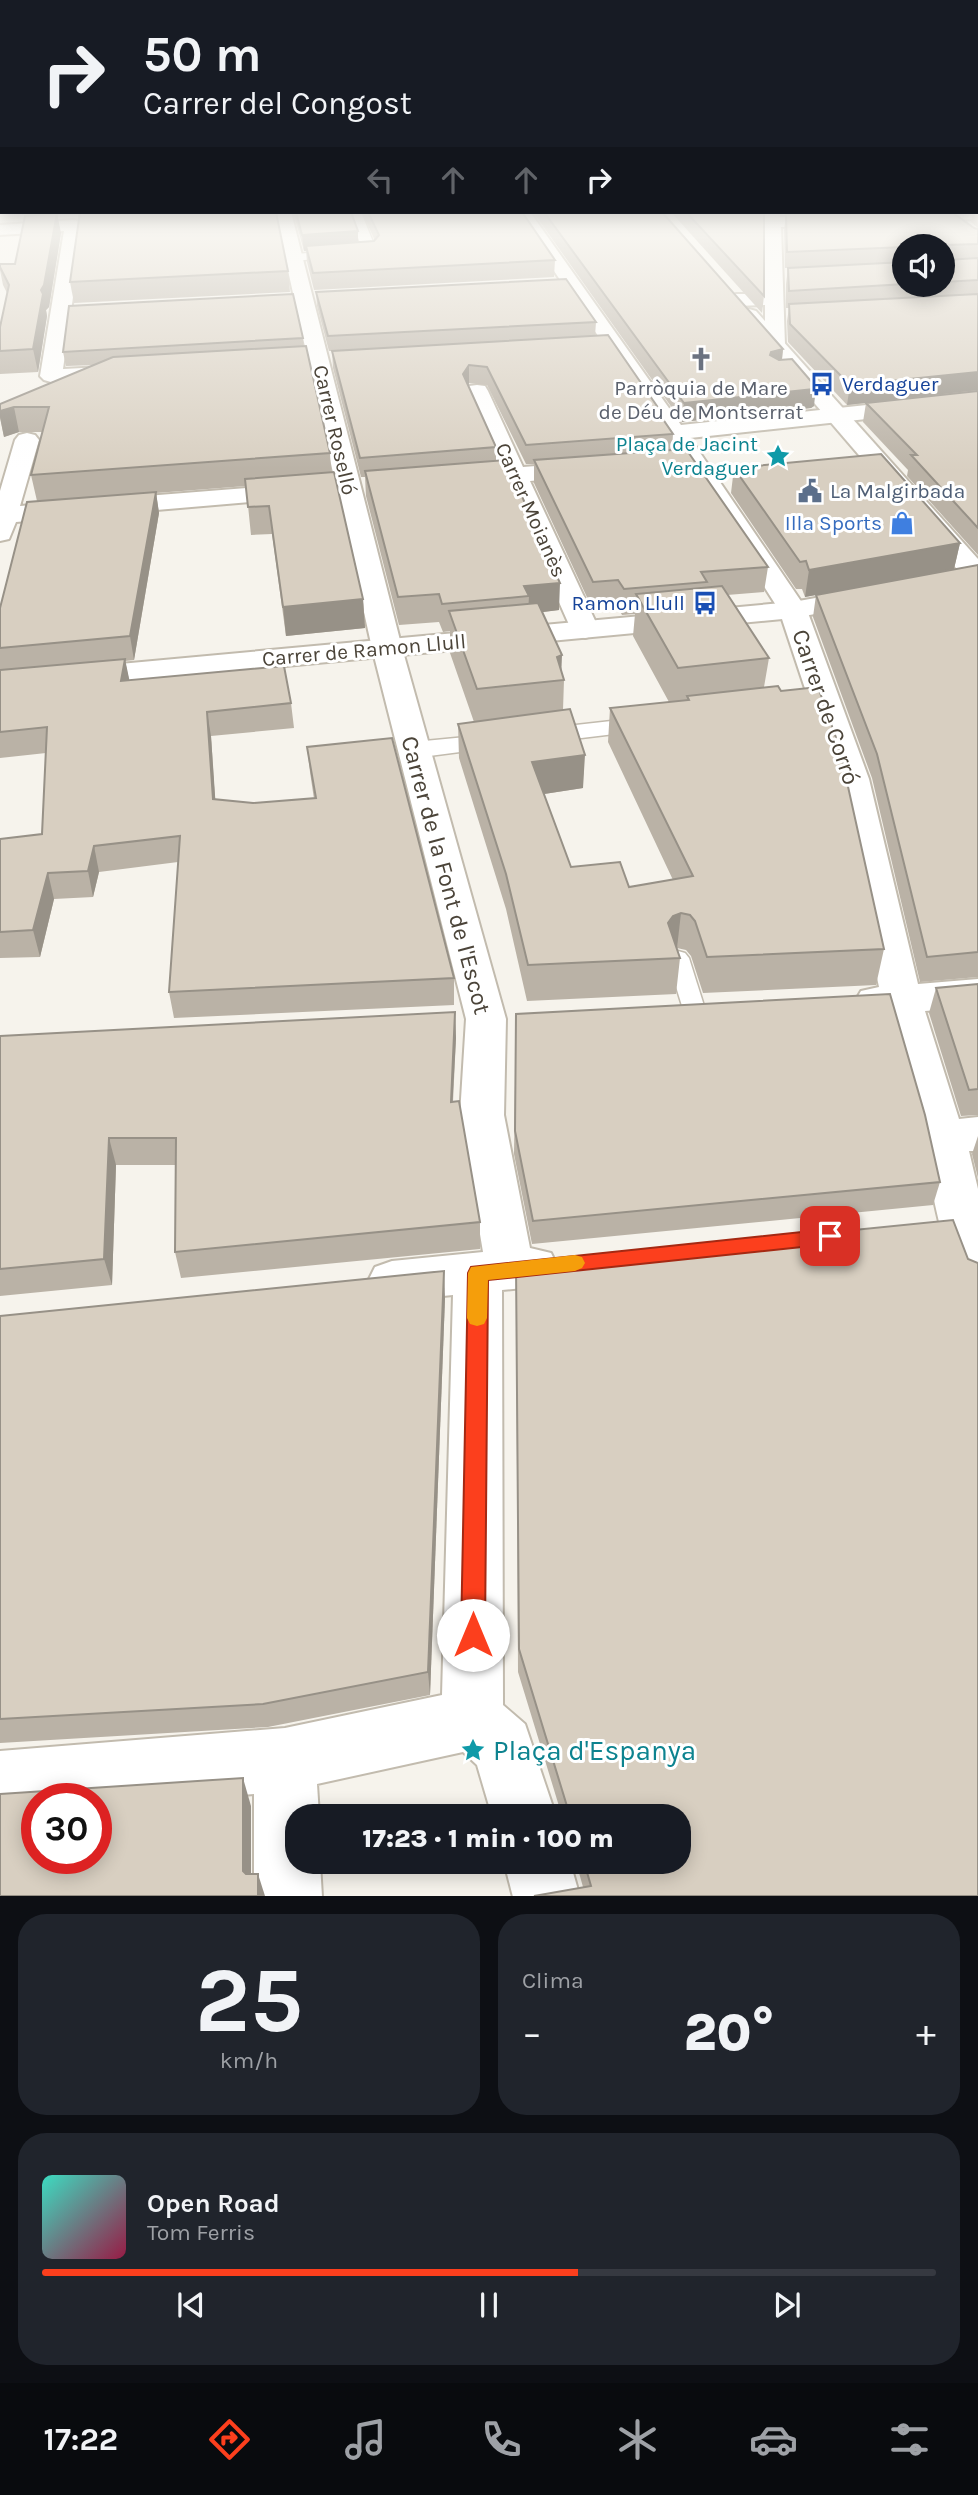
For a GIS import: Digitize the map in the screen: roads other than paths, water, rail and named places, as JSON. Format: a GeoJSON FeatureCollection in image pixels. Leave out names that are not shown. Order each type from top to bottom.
{"type":"FeatureCollection","features":[{"type":"Feature","properties":{"kind":"street"},"geometry":{"type":"LineString","coordinates":[[63,295],[58,312],[51,376],[144,371]]}},
{"type":"Feature","properties":{"kind":"street","name":"Carrer Roselló"},"geometry":{"type":"LineString","coordinates":[[302,295],[387,648]]}},
{"type":"Feature","properties":{"kind":"street","name":"Carrer de Corró"},"geometry":{"type":"LineString","coordinates":[[581,295],[793,610],[813,706],[852,779],[902,1000],[960,1136],[943,1225],[978,1270]]}},
{"type":"Feature","properties":{"kind":"street"},"geometry":{"type":"LineString","coordinates":[[731,295],[775,345],[794,372],[838,415],[978,576]]}},
{"type":"Feature","properties":{"kind":"street"},"geometry":{"type":"LineString","coordinates":[[733,295],[780,309]]}},
{"type":"Feature","properties":{"kind":"street"},"geometry":{"type":"LineString","coordinates":[[775,345],[780,295]]}},
{"type":"Feature","properties":{"kind":"street"},"geometry":{"type":"LineString","coordinates":[[58,312],[86,311]]}},
{"type":"Feature","properties":{"kind":"street"},"geometry":{"type":"LineString","coordinates":[[586,345],[613,344]]}},
{"type":"Feature","properties":{"kind":"street"},"geometry":{"type":"LineString","coordinates":[[292,362],[345,359]]}},
{"type":"Feature","properties":{"kind":"street","name":"Carrer Moianès"},"geometry":{"type":"LineString","coordinates":[[477,391],[585,629]]}},
{"type":"Feature","properties":{"kind":"street"},"geometry":{"type":"LineString","coordinates":[[675,433],[978,400]]}},
{"type":"Feature","properties":{"kind":"street"},"geometry":{"type":"LineString","coordinates":[[18,440],[2,521],[374,485]]}},
{"type":"Feature","properties":{"kind":"street"},"geometry":{"type":"LineString","coordinates":[[666,463],[694,461]]}},
{"type":"Feature","properties":{"kind":"street"},"geometry":{"type":"LineString","coordinates":[[438,480],[612,467]]}},
{"type":"Feature","properties":{"kind":"street"},"geometry":{"type":"LineString","coordinates":[[942,582],[978,576]]}},
{"type":"Feature","properties":{"kind":"street","name":"Carrer de Ramon Llull"},"geometry":{"type":"LineString","coordinates":[[0,684],[793,610],[888,592]]}},
{"type":"Feature","properties":{"kind":"street","name":"Carrer de la Font de l'Escot"},"geometry":{"type":"LineString","coordinates":[[387,648],[486,1019],[482,1115],[494,1271],[472,1719]]}},
{"type":"Feature","properties":{"kind":"street"},"geometry":{"type":"LineString","coordinates":[[414,750],[666,722]]}},
{"type":"Feature","properties":{"kind":"street"},"geometry":{"type":"LineString","coordinates":[[832,1003],[978,993]]}},
{"type":"Feature","properties":{"kind":"street"},"geometry":{"type":"LineString","coordinates":[[652,1011],[735,1007]]}},
{"type":"Feature","properties":{"kind":"street"},"geometry":{"type":"LineString","coordinates":[[444,1021],[527,1017]]}},
{"type":"Feature","properties":{"kind":"street"},"geometry":{"type":"LineString","coordinates":[[355,1285],[579,1262]]}},
{"type":"Feature","properties":{"kind":"street"},"geometry":{"type":"LineString","coordinates":[[0,1783],[285,1760],[472,1719],[503,1746],[520,1804]]}},
{"type":"Feature","properties":{"kind":"street"},"geometry":{"type":"LineString","coordinates":[[285,1760],[288,1896]]}},
{"type":"Feature","properties":{"kind":"street"},"geometry":{"type":"LineString","coordinates":[[541,1874],[547,1896]]}},
{"type":"Feature","properties":{"kind":"lane"},"geometry":{"type":"LineString","coordinates":[[678,958],[694,1009]]}},
{"type":"Feature","properties":{"kind":"place","name":"Parròquia de Mare de Déu de Montserrat"},"geometry":{"type":"Point","coordinates":[701,359]}},
{"type":"Feature","properties":{"kind":"place","name":"Verdaguer"},"geometry":{"type":"Point","coordinates":[822,384]}},
{"type":"Feature","properties":{"kind":"place","name":"Plaça de Jacint Verdaguer"},"geometry":{"type":"Point","coordinates":[778,456]}},
{"type":"Feature","properties":{"kind":"place","name":"La Malgirbada"},"geometry":{"type":"Point","coordinates":[810,491]}},
{"type":"Feature","properties":{"kind":"place","name":"Illa Sports"},"geometry":{"type":"Point","coordinates":[902,523]}},
{"type":"Feature","properties":{"kind":"place","name":"Ramon Llull"},"geometry":{"type":"Point","coordinates":[705,603]}},
{"type":"Feature","properties":{"kind":"place","name":"Plaça d'Espanya"},"geometry":{"type":"Point","coordinates":[473,1750]}}]}
